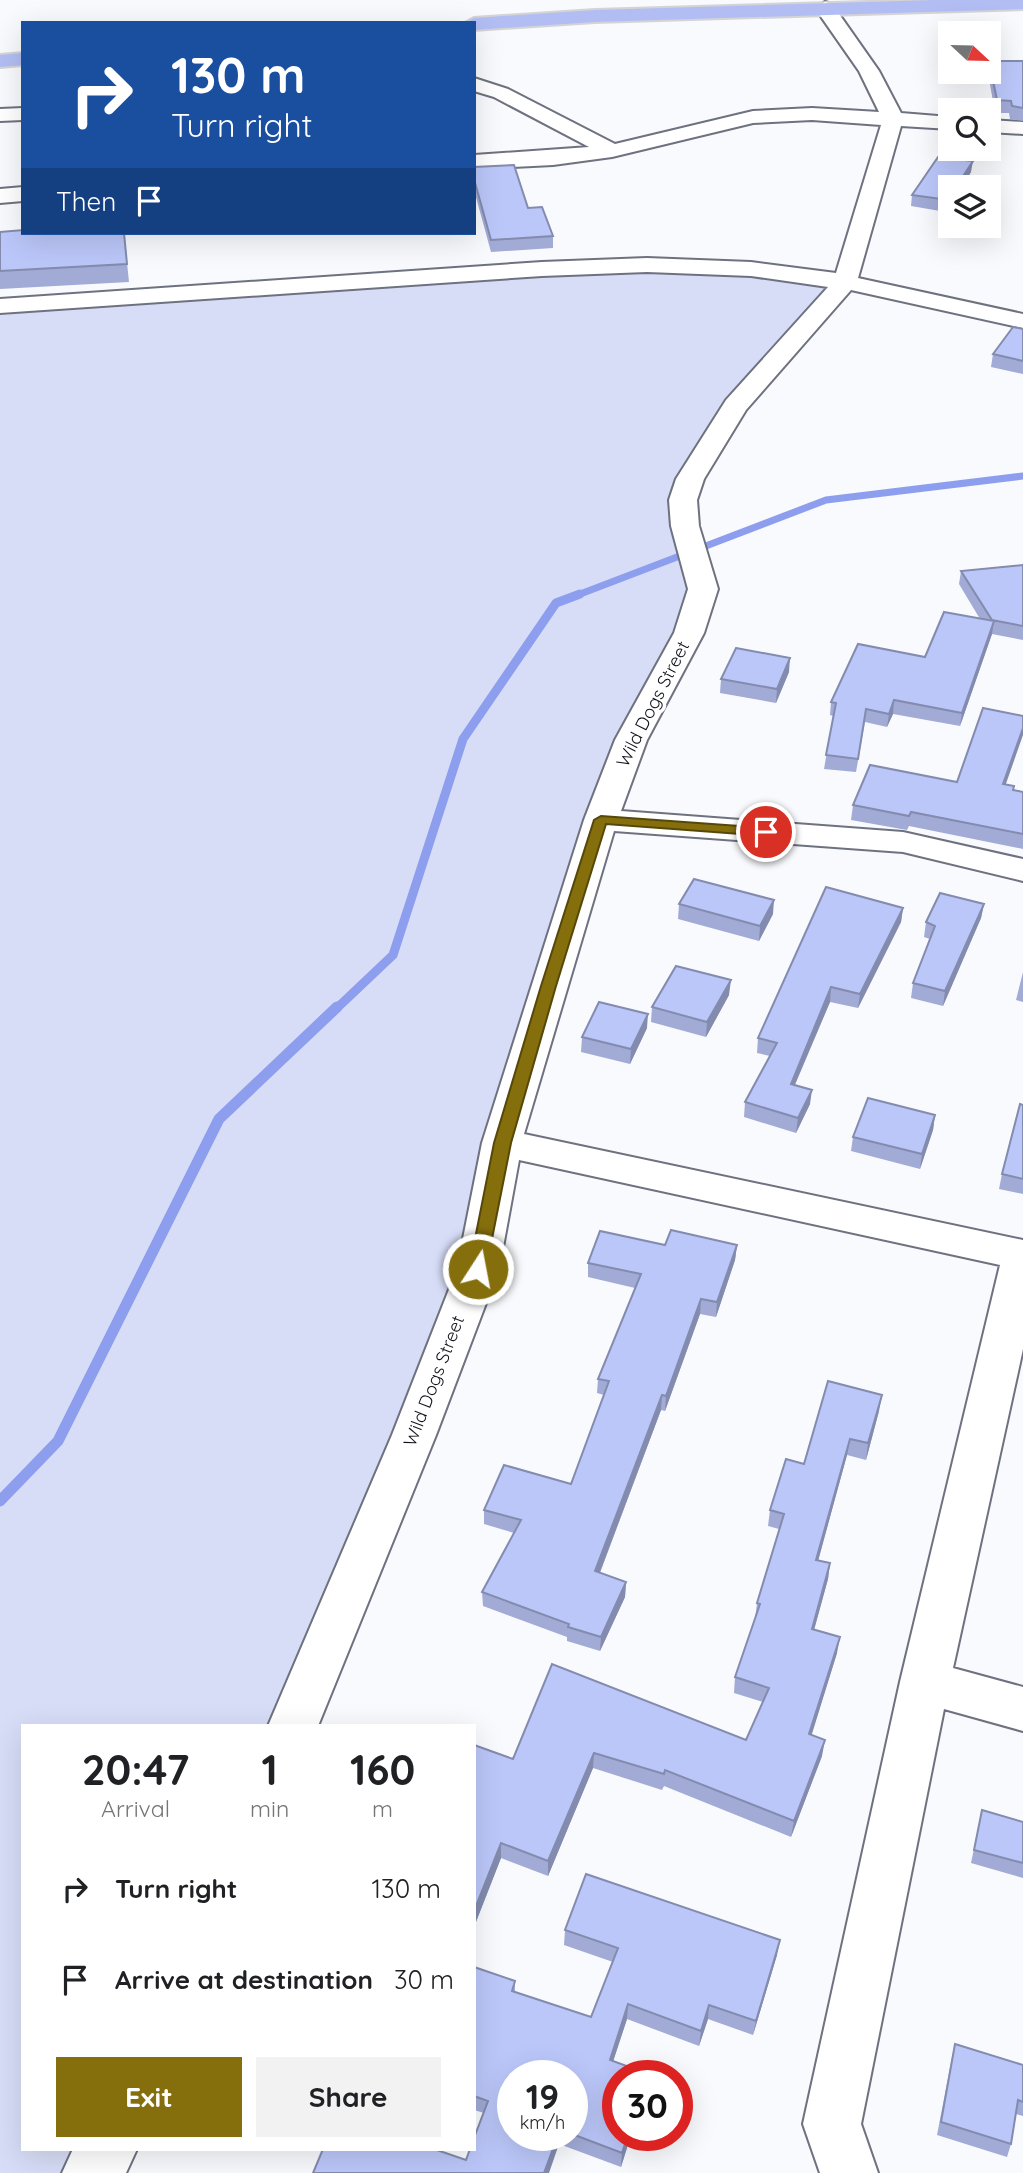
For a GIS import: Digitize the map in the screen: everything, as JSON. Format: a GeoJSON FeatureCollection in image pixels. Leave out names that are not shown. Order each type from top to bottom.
{"type":"FeatureCollection","features":[{"type":"Feature","properties":{"kind":"highway"},"geometry":{"type":"LineString","coordinates":[[476,24],[596,16],[1023,3]]}},
{"type":"Feature","properties":{"kind":"highway"},"geometry":{"type":"LineString","coordinates":[[0,61],[21,59]]}},
{"type":"Feature","properties":{"kind":"street"},"geometry":{"type":"LineString","coordinates":[[825,8],[869,71],[893,119]]}},
{"type":"Feature","properties":{"kind":"street"},"geometry":{"type":"LineString","coordinates":[[476,85],[501,93],[612,150]]}},
{"type":"Feature","properties":{"kind":"street"},"geometry":{"type":"LineString","coordinates":[[0,116],[21,114]]}},
{"type":"Feature","properties":{"kind":"street"},"geometry":{"type":"LineString","coordinates":[[476,162],[553,158],[612,150],[753,117],[812,114],[938,122]]}},
{"type":"Feature","properties":{"kind":"street","name":"Wild Dogs Street"},"geometry":{"type":"LineString","coordinates":[[294,1724],[414,1435],[478,1269],[502,1143],[601,820],[631,740],[689,633],[703,589],[685,526],[683,500],[690,479],[735,406],[845,282],[893,119]]}},
{"type":"Feature","properties":{"kind":"street"},"geometry":{"type":"LineString","coordinates":[[1001,127],[1023,128]]}},
{"type":"Feature","properties":{"kind":"street"},"geometry":{"type":"LineString","coordinates":[[0,196],[21,194]]}},
{"type":"Feature","properties":{"kind":"street"},"geometry":{"type":"LineString","coordinates":[[0,306],[528,270],[647,265],[751,269],[845,282],[1023,321]]}},
{"type":"Feature","properties":{"kind":"street"},"geometry":{"type":"LineString","coordinates":[[601,820],[903,842],[1023,870]]}},
{"type":"Feature","properties":{"kind":"street"},"geometry":{"type":"LineString","coordinates":[[502,1143],[1023,1255],[925,1682],[832,2124],[849,2173]]}},
{"type":"Feature","properties":{"kind":"street"},"geometry":{"type":"LineString","coordinates":[[925,1682],[1023,1709]]}},
{"type":"Feature","properties":{"kind":"street"},"geometry":{"type":"LineString","coordinates":[[91,2173],[107,2151]]}},
{"type":"Feature","properties":{"kind":"shaded area"},"geometry":{"type":"Polygon","coordinates":[[[647,265],[845,282],[690,479],[703,589],[631,740],[502,1143],[293,1724],[21,1724],[21,2151],[107,2151],[91,2173],[0,2173],[0,306],[647,265]]]}},
{"type":"Feature","properties":{"kind":"building"},"geometry":{"type":"Polygon","coordinates":[[[1001,61],[1023,61],[1023,108],[1012,106],[1011,101],[997,98],[994,84],[1001,84],[1001,61]]]}},
{"type":"Feature","properties":{"kind":"building"},"geometry":{"type":"Polygon","coordinates":[[[938,157],[938,161],[973,161],[964,175],[938,175],[938,199],[912,195],[938,157]]]}},
{"type":"Feature","properties":{"kind":"building"},"geometry":{"type":"Polygon","coordinates":[[[514,165],[528,208],[542,207],[553,236],[491,240],[476,186],[476,167],[514,165]]]}},
{"type":"Feature","properties":{"kind":"building"},"geometry":{"type":"Polygon","coordinates":[[[21,230],[21,235],[124,235],[127,264],[0,271],[0,232],[21,230]]]}},
{"type":"Feature","properties":{"kind":"building"},"geometry":{"type":"Polygon","coordinates":[[[1013,327],[1023,329],[1023,361],[993,354],[1013,327]]]}},
{"type":"Feature","properties":{"kind":"building"},"geometry":{"type":"Polygon","coordinates":[[[1023,565],[1023,626],[992,620],[961,571],[1023,565]]]}},
{"type":"Feature","properties":{"kind":"building"},"geometry":{"type":"Polygon","coordinates":[[[944,612],[994,621],[962,713],[894,700],[889,714],[866,709],[858,759],[826,755],[836,703],[831,702],[858,644],[925,657],[944,612]]]}},
{"type":"Feature","properties":{"kind":"building"},"geometry":{"type":"Polygon","coordinates":[[[736,648],[790,658],[777,689],[721,679],[736,648]]]}},
{"type":"Feature","properties":{"kind":"building"},"geometry":{"type":"Polygon","coordinates":[[[983,708],[1023,716],[1023,728],[1003,784],[1014,786],[1013,790],[1023,792],[1023,834],[911,812],[909,816],[853,805],[870,765],[957,782],[983,708]]]}},
{"type":"Feature","properties":{"kind":"building"},"geometry":{"type":"Polygon","coordinates":[[[694,879],[774,900],[760,926],[679,904],[694,879]]]}},
{"type":"Feature","properties":{"kind":"building"},"geometry":{"type":"Polygon","coordinates":[[[826,887],[903,908],[860,994],[831,987],[791,1084],[812,1090],[798,1118],[745,1102],[777,1043],[758,1038],[826,887]]]}},
{"type":"Feature","properties":{"kind":"building"},"geometry":{"type":"Polygon","coordinates":[[[940,893],[984,904],[945,991],[913,983],[935,926],[926,922],[940,893]]]}},
{"type":"Feature","properties":{"kind":"building"},"geometry":{"type":"Polygon","coordinates":[[[676,966],[731,980],[707,1022],[652,1007],[676,966]]]}},
{"type":"Feature","properties":{"kind":"building"},"geometry":{"type":"Polygon","coordinates":[[[599,1002],[648,1014],[631,1049],[582,1037],[599,1002]]]}},
{"type":"Feature","properties":{"kind":"building"},"geometry":{"type":"Polygon","coordinates":[[[868,1098],[935,1115],[922,1154],[853,1137],[868,1098]]]}},
{"type":"Feature","properties":{"kind":"building"},"geometry":{"type":"Polygon","coordinates":[[[1020,1104],[1023,1105],[1023,1179],[1002,1174],[1020,1104]]]}},
{"type":"Feature","properties":{"kind":"building"},"geometry":{"type":"Polygon","coordinates":[[[671,1230],[737,1245],[717,1302],[701,1299],[666,1396],[662,1395],[595,1571],[626,1582],[601,1637],[568,1627],[569,1624],[482,1592],[521,1520],[484,1510],[504,1465],[571,1484],[609,1381],[598,1379],[641,1274],[588,1263],[600,1231],[665,1245],[671,1230]]]}},
{"type":"Feature","properties":{"kind":"building"},"geometry":{"type":"Polygon","coordinates":[[[828,1381],[882,1395],[868,1443],[850,1439],[816,1560],[830,1563],[812,1629],[840,1637],[809,1734],[825,1740],[794,1821],[665,1770],[664,1774],[594,1753],[548,1861],[501,1843],[476,1906],[476,1746],[513,1759],[552,1664],[746,1740],[769,1688],[735,1677],[760,1604],[757,1603],[784,1514],[770,1510],[786,1459],[804,1464],[828,1381]]]}},
{"type":"Feature","properties":{"kind":"building"},"geometry":{"type":"Polygon","coordinates":[[[982,1810],[1023,1822],[1023,1863],[974,1850],[982,1810]]]}},
{"type":"Feature","properties":{"kind":"building"},"geometry":{"type":"Polygon","coordinates":[[[586,1874],[780,1940],[756,2021],[709,2005],[701,2031],[628,2004],[610,2060],[602,2060],[602,2145],[588,2140],[588,2060],[497,2060],[497,2151],[552,2151],[544,2173],[313,2173],[322,2151],[440,2151],[466,2160],[469,2151],[476,2151],[476,2133],[488,2101],[476,2097],[476,1968],[515,1981],[512,1991],[591,2017],[618,1948],[565,1930],[586,1874]]]}},
{"type":"Feature","properties":{"kind":"building"},"geometry":{"type":"Polygon","coordinates":[[[955,2044],[1023,2065],[1023,2102],[1018,2100],[1011,2144],[941,2122],[955,2044]]]}},
{"type":"Feature","properties":{"kind":"waterway"},"geometry":{"type":"LineString","coordinates":[[575,596],[826,500],[1023,476]]}},
{"type":"Feature","properties":{"kind":"waterway"},"geometry":{"type":"LineString","coordinates":[[336,1009],[393,955],[463,739],[556,603],[580,594]]}},
{"type":"Feature","properties":{"kind":"waterway"},"geometry":{"type":"LineString","coordinates":[[0,1501],[58,1441],[219,1119],[337,1007]]}},
{"type":"Feature","properties":{"kind":"route"},"geometry":{"type":"LineString","coordinates":[[478,1269],[502,1143],[601,820],[766,832]]}}]}
